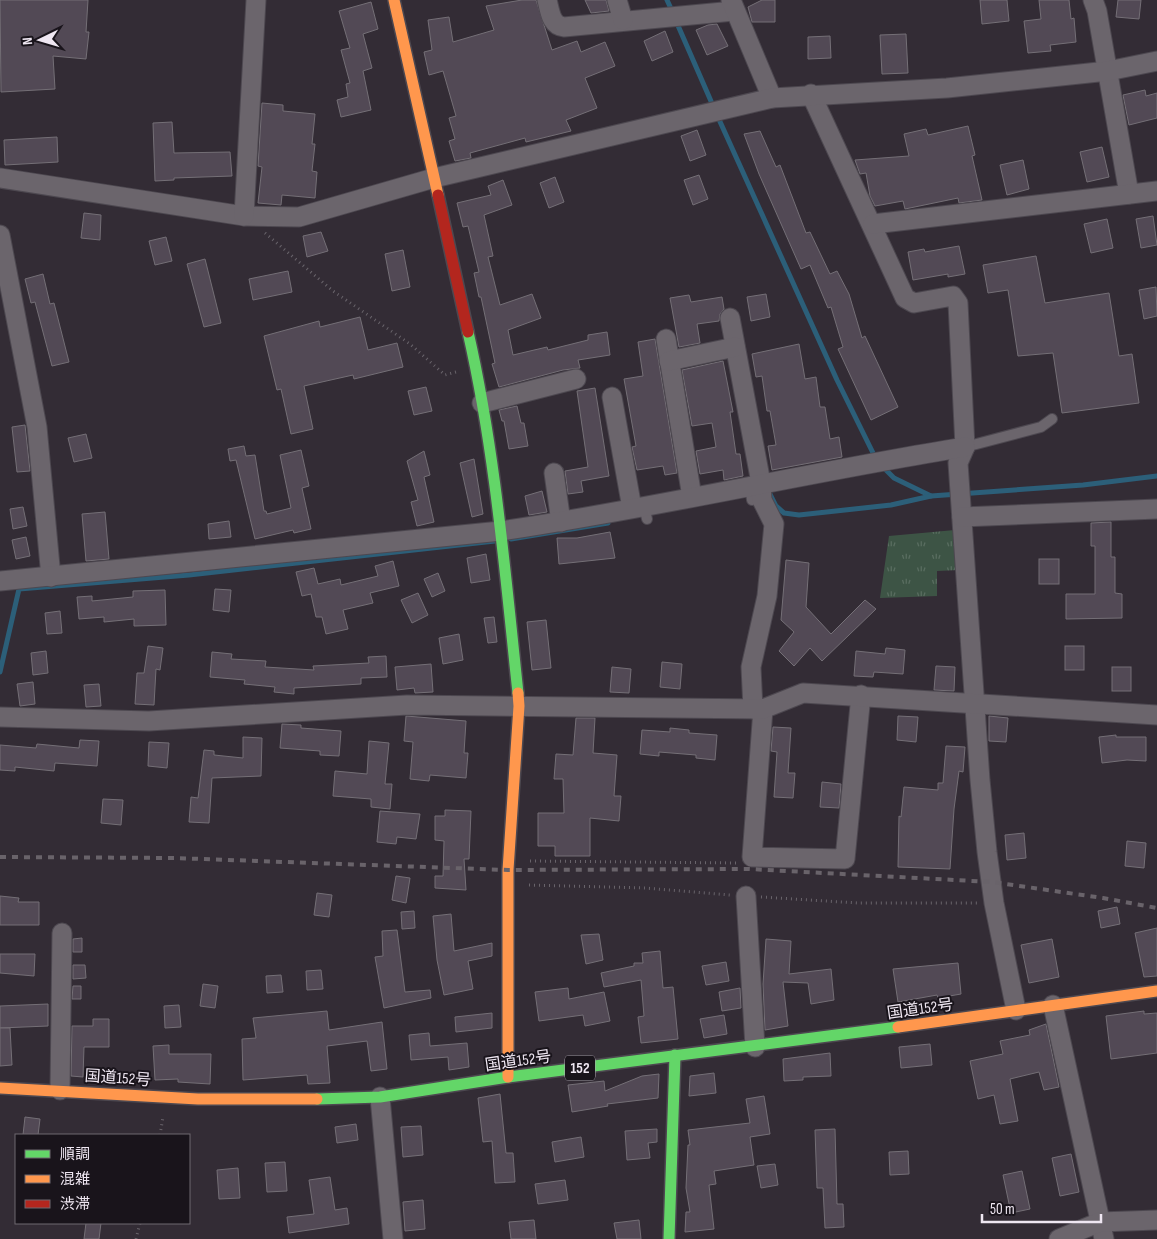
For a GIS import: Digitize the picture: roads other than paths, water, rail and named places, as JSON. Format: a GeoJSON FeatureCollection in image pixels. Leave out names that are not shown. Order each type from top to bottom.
{"type":"FeatureCollection","features":[{"type":"Feature","properties":{"kind":"main road"},"geometry":{"type":"LineString","coordinates":[[394,0],[476,367],[502,539],[519,706],[508,884],[508,1077]]}},
{"type":"Feature","properties":{"kind":"main road","name":"国道152号"},"geometry":{"type":"LineString","coordinates":[[0,1088],[198,1099],[294,1100],[380,1097],[508,1077],[755,1047],[1157,991]]}},
{"type":"Feature","properties":{"kind":"main road"},"geometry":{"type":"LineString","coordinates":[[668,1239],[675,1056]]}},
{"type":"Feature","properties":{"kind":"street"},"geometry":{"type":"LineString","coordinates":[[244,216],[256,0]]}},
{"type":"Feature","properties":{"kind":"street"},"geometry":{"type":"LineString","coordinates":[[547,0],[554,22],[558,26],[673,15],[732,5],[772,98]]}},
{"type":"Feature","properties":{"kind":"street"},"geometry":{"type":"LineString","coordinates":[[617,0],[623,20]]}},
{"type":"Feature","properties":{"kind":"street"},"geometry":{"type":"LineString","coordinates":[[1093,0],[1098,11],[1129,194]]}},
{"type":"Feature","properties":{"kind":"street"},"geometry":{"type":"LineString","coordinates":[[0,178],[244,216],[299,217],[434,178],[772,98],[811,94],[947,88],[1108,72],[1157,61]]}},
{"type":"Feature","properties":{"kind":"street"},"geometry":{"type":"LineString","coordinates":[[811,94],[873,224],[901,289],[909,301],[918,302],[953,296],[956,298],[965,447],[958,463],[980,780],[994,903],[1016,1010]]}},
{"type":"Feature","properties":{"kind":"street"},"geometry":{"type":"LineString","coordinates":[[873,224],[1157,191]]}},
{"type":"Feature","properties":{"kind":"street"},"geometry":{"type":"LineString","coordinates":[[0,235],[37,427],[51,577]]}},
{"type":"Feature","properties":{"kind":"street"},"geometry":{"type":"LineString","coordinates":[[730,318],[756,491],[774,524],[767,596],[751,667],[758,709],[752,857],[845,859],[861,695]]}},
{"type":"Feature","properties":{"kind":"street"},"geometry":{"type":"LineString","coordinates":[[666,339],[692,497]]}},
{"type":"Feature","properties":{"kind":"street"},"geometry":{"type":"LineString","coordinates":[[669,361],[735,348]]}},
{"type":"Feature","properties":{"kind":"street"},"geometry":{"type":"LineString","coordinates":[[482,403],[576,379]]}},
{"type":"Feature","properties":{"kind":"street"},"geometry":{"type":"LineString","coordinates":[[612,397],[642,511]]}},
{"type":"Feature","properties":{"kind":"street"},"geometry":{"type":"LineString","coordinates":[[0,580],[502,539],[560,522],[642,511],[692,497],[756,491],[890,459],[965,447]]}},
{"type":"Feature","properties":{"kind":"street"},"geometry":{"type":"LineString","coordinates":[[554,473],[560,522]]}},
{"type":"Feature","properties":{"kind":"street"},"geometry":{"type":"LineString","coordinates":[[962,514],[1157,509]]}},
{"type":"Feature","properties":{"kind":"street"},"geometry":{"type":"LineString","coordinates":[[0,717],[149,720],[407,705],[758,709],[804,693],[861,695],[975,706],[1157,715]]}},
{"type":"Feature","properties":{"kind":"street"},"geometry":{"type":"LineString","coordinates":[[746,896],[755,1047]]}},
{"type":"Feature","properties":{"kind":"street"},"geometry":{"type":"LineString","coordinates":[[60,1090],[62,933]]}},
{"type":"Feature","properties":{"kind":"street"},"geometry":{"type":"LineString","coordinates":[[1053,1005],[1102,1231]]}},
{"type":"Feature","properties":{"kind":"street"},"geometry":{"type":"LineString","coordinates":[[380,1097],[393,1239]]}},
{"type":"Feature","properties":{"kind":"street"},"geometry":{"type":"LineString","coordinates":[[1059,1239],[1157,1220]]}},
{"type":"Feature","properties":{"kind":"lane"},"geometry":{"type":"LineString","coordinates":[[965,447],[1041,427],[1052,419]]}},
{"type":"Feature","properties":{"kind":"waterway"},"geometry":{"type":"LineString","coordinates":[[667,0],[673,13]]}},
{"type":"Feature","properties":{"kind":"waterway"},"geometry":{"type":"LineString","coordinates":[[676,21],[714,108]]}},
{"type":"Feature","properties":{"kind":"waterway"},"geometry":{"type":"LineString","coordinates":[[717,115],[837,380],[876,459]]}},
{"type":"Feature","properties":{"kind":"waterway"},"geometry":{"type":"LineString","coordinates":[[882,466],[894,478],[931,496]]}},
{"type":"Feature","properties":{"kind":"waterway"},"geometry":{"type":"LineString","coordinates":[[769,492],[776,506],[784,513],[799,515],[891,505],[931,496],[1083,485],[1157,476]]}},
{"type":"Feature","properties":{"kind":"waterway"},"geometry":{"type":"LineString","coordinates":[[511,539],[608,523]]}},
{"type":"Feature","properties":{"kind":"waterway"},"geometry":{"type":"LineString","coordinates":[[0,672],[19,589],[189,575],[495,541]]}},
{"type":"Feature","properties":{"kind":"railway"},"geometry":{"type":"LineString","coordinates":[[0,857],[174,858],[508,870],[749,869],[992,882],[1157,908]]}}]}
